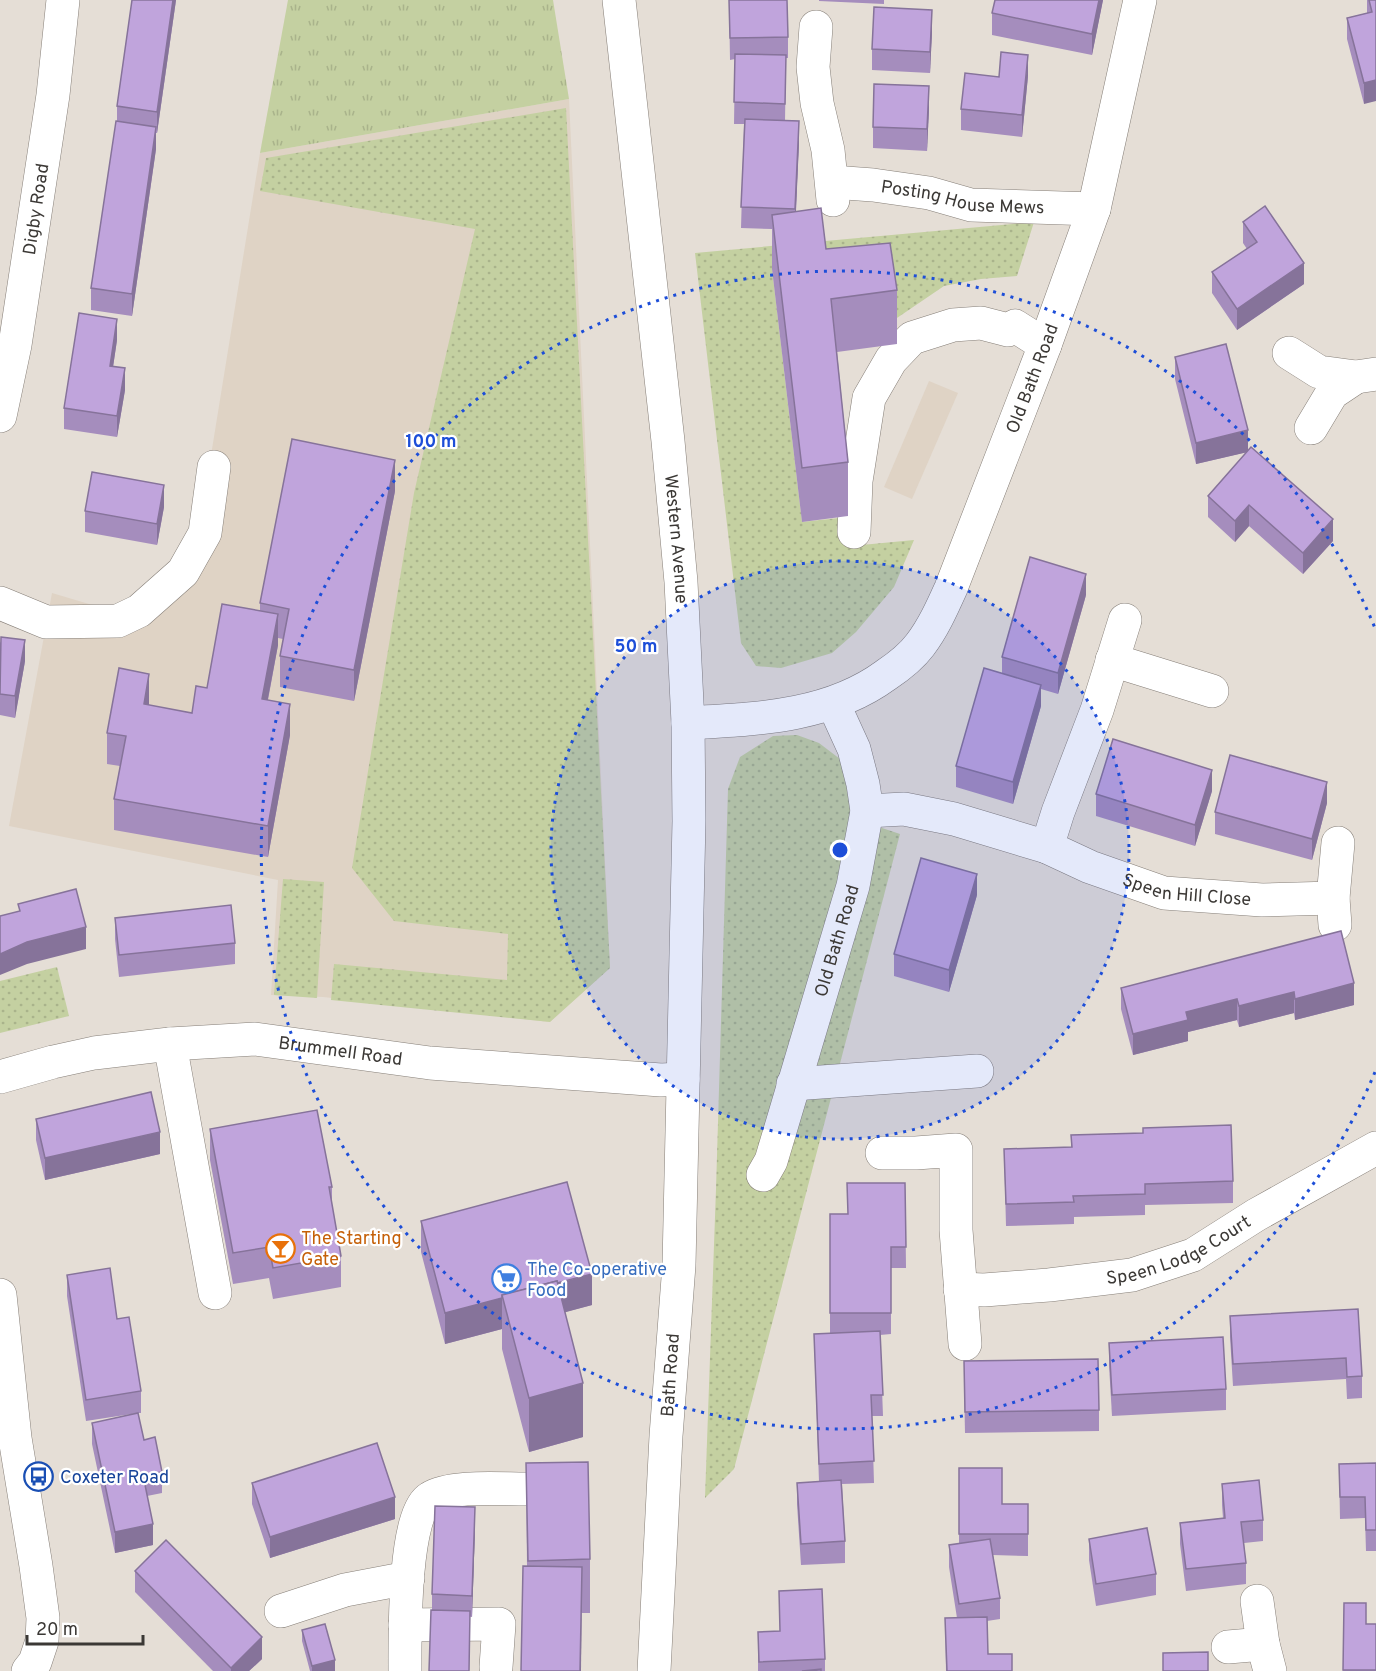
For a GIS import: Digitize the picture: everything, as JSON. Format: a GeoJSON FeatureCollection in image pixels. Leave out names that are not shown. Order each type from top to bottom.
{"type":"FeatureCollection","features":[{"type":"Feature","properties":{"kind":"street","name":"Digby Road"},"geometry":{"type":"LineString","coordinates":[[0,416],[15,345],[53,95],[63,0]]}},
{"type":"Feature","properties":{"kind":"street","name":"Western Avenue"},"geometry":{"type":"LineString","coordinates":[[619,0],[668,441],[681,582],[688,723],[689,821],[683,1079]]}},
{"type":"Feature","properties":{"kind":"street","name":"Old Bath Road"},"geometry":{"type":"LineString","coordinates":[[688,723],[750,719],[805,711],[833,703],[859,693],[876,682],[900,666],[920,646],[951,588],[1045,345],[1094,209],[1140,0]]}},
{"type":"Feature","properties":{"kind":"street","name":"Posting House Mews"},"geometry":{"type":"LineString","coordinates":[[816,27],[813,68],[817,103],[828,150],[832,191],[873,185],[929,194],[971,205],[1094,209]]}},
{"type":"Feature","properties":{"kind":"street"},"geometry":{"type":"LineString","coordinates":[[854,532],[856,481],[869,398],[891,360],[912,338],[953,325],[981,323],[1008,330],[1016,326],[1045,345]]}},
{"type":"Feature","properties":{"kind":"street"},"geometry":{"type":"LineString","coordinates":[[1289,353],[1319,372],[1366,375]]}},
{"type":"Feature","properties":{"kind":"street"},"geometry":{"type":"LineString","coordinates":[[1311,428],[1332,393],[1366,375]]}},
{"type":"Feature","properties":{"kind":"street"},"geometry":{"type":"LineString","coordinates":[[0,603],[46,622],[118,621],[139,611],[183,572],[205,533],[214,467]]}},
{"type":"Feature","properties":{"kind":"street"},"geometry":{"type":"LineString","coordinates":[[1047,847],[1097,710],[1125,620]]}},
{"type":"Feature","properties":{"kind":"street"},"geometry":{"type":"LineString","coordinates":[[1112,660],[1212,691]]}},
{"type":"Feature","properties":{"kind":"street","name":"Old Bath Road"},"geometry":{"type":"LineString","coordinates":[[763,1175],[771,1161],[853,886],[867,812],[854,750],[833,703]]}},
{"type":"Feature","properties":{"kind":"street","name":"Speen Hill Close"},"geometry":{"type":"LineString","coordinates":[[867,812],[904,808],[954,819],[1047,847],[1090,867],[1164,893],[1262,900],[1334,912],[1338,843]]}},
{"type":"Feature","properties":{"kind":"street","name":"Brummell Road"},"geometry":{"type":"LineString","coordinates":[[0,1077],[94,1053],[170,1044],[255,1039],[430,1064],[661,1080],[683,1079]]}},
{"type":"Feature","properties":{"kind":"street"},"geometry":{"type":"LineString","coordinates":[[170,1044],[215,1293]]}},
{"type":"Feature","properties":{"kind":"street"},"geometry":{"type":"LineString","coordinates":[[793,1084],[977,1071]]}},
{"type":"Feature","properties":{"kind":"street","name":"Bath Road"},"geometry":{"type":"LineString","coordinates":[[654,1671],[665,1447],[679,1265],[683,1079]]}},
{"type":"Feature","properties":{"kind":"street","name":"Speen Lodge Court"},"geometry":{"type":"LineString","coordinates":[[960,1289],[984,1290],[1132,1275],[1193,1255],[1256,1215],[1376,1148]]}},
{"type":"Feature","properties":{"kind":"street"},"geometry":{"type":"LineString","coordinates":[[882,1153],[956,1150],[956,1230],[965,1344]]}},
{"type":"Feature","properties":{"kind":"street"},"geometry":{"type":"LineString","coordinates":[[0,1294],[15,1438],[43,1618],[40,1668]]}},
{"type":"Feature","properties":{"kind":"street"},"geometry":{"type":"LineString","coordinates":[[405,1671],[405,1625],[411,1543],[420,1510],[428,1499],[439,1493],[455,1490],[525,1489]]}},
{"type":"Feature","properties":{"kind":"street"},"geometry":{"type":"LineString","coordinates":[[281,1611],[345,1590],[408,1578]]}},
{"type":"Feature","properties":{"kind":"street"},"geometry":{"type":"LineString","coordinates":[[1228,1647],[1267,1658],[1257,1601]]}},
{"type":"Feature","properties":{"kind":"street"},"geometry":{"type":"LineString","coordinates":[[405,1625],[499,1624],[496,1667]]}},
{"type":"Feature","properties":{"kind":"shaded area"},"geometry":{"type":"Polygon","coordinates":[[[569,99],[610,968],[550,1022],[323,997],[271,995],[278,880],[9,826],[52,593],[116,612],[195,554],[260,153],[569,99]]]}},
{"type":"Feature","properties":{"kind":"shaded area"},"geometry":{"type":"Polygon","coordinates":[[[929,381],[958,393],[912,499],[884,487],[929,381]]]}},
{"type":"Feature","properties":{"kind":"green space"},"geometry":{"type":"Polygon","coordinates":[[[288,0],[553,0],[569,99],[260,153],[288,0]]]}},
{"type":"Feature","properties":{"kind":"green space"},"geometry":{"type":"Polygon","coordinates":[[[566,108],[610,968],[550,1022],[331,1000],[334,964],[507,980],[508,934],[394,921],[352,868],[414,493],[475,229],[260,191],[266,158],[566,108]]]}},
{"type":"Feature","properties":{"kind":"green space"},"geometry":{"type":"Polygon","coordinates":[[[1034,222],[1017,276],[981,279],[944,286],[894,320],[821,262],[772,269],[802,522],[848,517],[851,546],[914,540],[894,587],[856,632],[832,653],[781,668],[756,666],[741,643],[695,253],[1034,222]]]}},
{"type":"Feature","properties":{"kind":"green space"},"geometry":{"type":"Polygon","coordinates":[[[797,735],[819,743],[840,759],[858,820],[900,834],[734,1469],[705,1498],[728,789],[740,757],[773,736],[797,735]]]}},
{"type":"Feature","properties":{"kind":"green space"},"geometry":{"type":"Polygon","coordinates":[[[283,879],[324,882],[317,998],[274,995],[283,879]]]}},
{"type":"Feature","properties":{"kind":"green space"},"geometry":{"type":"Polygon","coordinates":[[[57,967],[69,1016],[0,1033],[0,981],[57,967]]]}},
{"type":"Feature","properties":{"kind":"building"},"geometry":{"type":"Polygon","coordinates":[[[132,0],[173,0],[157,112],[117,106],[132,0]]]}},
{"type":"Feature","properties":{"kind":"building"},"geometry":{"type":"Polygon","coordinates":[[[729,0],[787,0],[788,37],[730,38],[729,0]]]}},
{"type":"Feature","properties":{"kind":"building"},"geometry":{"type":"Polygon","coordinates":[[[995,0],[1099,0],[1092,34],[992,13],[995,0]]]}},
{"type":"Feature","properties":{"kind":"building"},"geometry":{"type":"Polygon","coordinates":[[[1369,0],[1376,0],[1376,80],[1364,83],[1347,18],[1372,12],[1369,0]]]}},
{"type":"Feature","properties":{"kind":"building"},"geometry":{"type":"Polygon","coordinates":[[[874,7],[932,10],[930,52],[872,49],[874,7]]]}},
{"type":"Feature","properties":{"kind":"building"},"geometry":{"type":"Polygon","coordinates":[[[1001,52],[1028,55],[1022,115],[961,109],[965,73],[999,77],[1001,52]]]}},
{"type":"Feature","properties":{"kind":"building"},"geometry":{"type":"Polygon","coordinates":[[[735,54],[786,55],[785,104],[734,102],[735,54]]]}},
{"type":"Feature","properties":{"kind":"building"},"geometry":{"type":"Polygon","coordinates":[[[874,84],[929,86],[927,129],[873,127],[874,84]]]}},
{"type":"Feature","properties":{"kind":"building"},"geometry":{"type":"Polygon","coordinates":[[[745,119],[799,121],[795,209],[741,207],[745,119]]]}},
{"type":"Feature","properties":{"kind":"building"},"geometry":{"type":"Polygon","coordinates":[[[116,121],[156,127],[132,294],[91,288],[116,121]]]}},
{"type":"Feature","properties":{"kind":"building"},"geometry":{"type":"Polygon","coordinates":[[[1265,206],[1304,263],[1237,309],[1212,272],[1257,242],[1243,222],[1265,206]]]}},
{"type":"Feature","properties":{"kind":"building"},"geometry":{"type":"Polygon","coordinates":[[[821,208],[826,249],[890,243],[897,290],[831,299],[848,462],[802,468],[772,215],[821,208]]]}},
{"type":"Feature","properties":{"kind":"building"},"geometry":{"type":"Polygon","coordinates":[[[79,313],[117,319],[110,366],[125,368],[117,416],[64,408],[79,313]]]}},
{"type":"Feature","properties":{"kind":"building"},"geometry":{"type":"Polygon","coordinates":[[[1226,344],[1248,430],[1196,443],[1175,357],[1226,344]]]}},
{"type":"Feature","properties":{"kind":"building"},"geometry":{"type":"Polygon","coordinates":[[[292,439],[395,460],[354,670],[280,656],[289,609],[260,603],[292,439]]]}},
{"type":"Feature","properties":{"kind":"building"},"geometry":{"type":"Polygon","coordinates":[[[1251,447],[1333,519],[1303,553],[1249,505],[1235,521],[1208,496],[1251,447]]]}},
{"type":"Feature","properties":{"kind":"building"},"geometry":{"type":"Polygon","coordinates":[[[92,472],[164,485],[157,524],[85,511],[92,472]]]}},
{"type":"Feature","properties":{"kind":"building"},"geometry":{"type":"Polygon","coordinates":[[[1030,557],[1086,574],[1058,673],[1002,657],[1030,557]]]}},
{"type":"Feature","properties":{"kind":"building"},"geometry":{"type":"Polygon","coordinates":[[[222,604],[278,614],[262,699],[290,704],[268,826],[114,799],[126,736],[107,733],[119,668],[149,674],[144,704],[192,713],[196,686],[207,688],[222,604]]]}},
{"type":"Feature","properties":{"kind":"building"},"geometry":{"type":"Polygon","coordinates":[[[1,637],[25,640],[15,696],[0,694],[1,637]]]}},
{"type":"Feature","properties":{"kind":"building"},"geometry":{"type":"Polygon","coordinates":[[[984,668],[1041,685],[1013,782],[956,766],[984,668]]]}},
{"type":"Feature","properties":{"kind":"building"},"geometry":{"type":"Polygon","coordinates":[[[1113,739],[1212,770],[1195,825],[1096,794],[1113,739]]]}},
{"type":"Feature","properties":{"kind":"building"},"geometry":{"type":"Polygon","coordinates":[[[1230,755],[1327,782],[1312,839],[1215,812],[1230,755]]]}},
{"type":"Feature","properties":{"kind":"building"},"geometry":{"type":"Polygon","coordinates":[[[921,858],[977,874],[949,970],[894,954],[921,858]]]}},
{"type":"Feature","properties":{"kind":"building"},"geometry":{"type":"Polygon","coordinates":[[[76,889],[86,927],[27,942],[0,954],[0,916],[20,911],[18,904],[76,889]]]}},
{"type":"Feature","properties":{"kind":"building"},"geometry":{"type":"Polygon","coordinates":[[[231,905],[235,943],[119,955],[115,918],[231,905]]]}},
{"type":"Feature","properties":{"kind":"building"},"geometry":{"type":"Polygon","coordinates":[[[1341,931],[1354,983],[1295,999],[1294,992],[1239,1006],[1237,999],[1186,1012],[1188,1020],[1133,1034],[1121,988],[1341,931]]]}},
{"type":"Feature","properties":{"kind":"building"},"geometry":{"type":"Polygon","coordinates":[[[151,1092],[160,1132],[45,1158],[36,1119],[151,1092]]]}},
{"type":"Feature","properties":{"kind":"building","name":"The Starting Gate"},"geometry":{"type":"Polygon","coordinates":[[[317,1110],[332,1187],[329,1187],[341,1256],[273,1268],[269,1247],[233,1253],[210,1129],[317,1110]]]}},
{"type":"Feature","properties":{"kind":"building"},"geometry":{"type":"Polygon","coordinates":[[[1231,1125],[1233,1181],[1145,1184],[1145,1194],[1073,1196],[1074,1202],[1006,1204],[1004,1149],[1072,1147],[1071,1135],[1143,1133],[1143,1128],[1231,1125]]]}},
{"type":"Feature","properties":{"kind":"building","name":"The Co-operative Food"},"geometry":{"type":"Polygon","coordinates":[[[567,1182],[592,1274],[502,1295],[502,1298],[445,1313],[421,1221],[567,1182]]]}},
{"type":"Feature","properties":{"kind":"building"},"geometry":{"type":"Polygon","coordinates":[[[847,1183],[905,1183],[906,1247],[891,1247],[891,1313],[830,1313],[830,1214],[848,1214],[847,1183]]]}},
{"type":"Feature","properties":{"kind":"building"},"geometry":{"type":"Polygon","coordinates":[[[110,1268],[117,1319],[129,1317],[141,1391],[86,1400],[67,1275],[110,1268]]]}},
{"type":"Feature","properties":{"kind":"building"},"geometry":{"type":"Polygon","coordinates":[[[557,1281],[583,1383],[529,1398],[502,1295],[557,1281]]]}},
{"type":"Feature","properties":{"kind":"building"},"geometry":{"type":"Polygon","coordinates":[[[1358,1309],[1362,1376],[1347,1377],[1346,1358],[1233,1364],[1230,1316],[1358,1309]]]}},
{"type":"Feature","properties":{"kind":"building"},"geometry":{"type":"Polygon","coordinates":[[[880,1331],[883,1395],[871,1395],[874,1461],[819,1464],[814,1334],[880,1331]]]}},
{"type":"Feature","properties":{"kind":"building"},"geometry":{"type":"Polygon","coordinates":[[[1223,1337],[1226,1389],[1112,1395],[1109,1343],[1223,1337]]]}},
{"type":"Feature","properties":{"kind":"building"},"geometry":{"type":"Polygon","coordinates":[[[1098,1359],[1099,1410],[965,1412],[964,1361],[1098,1359]]]}},
{"type":"Feature","properties":{"kind":"building"},"geometry":{"type":"Polygon","coordinates":[[[138,1413],[144,1440],[155,1437],[162,1472],[143,1475],[153,1524],[115,1532],[92,1423],[138,1413]]]}},
{"type":"Feature","properties":{"kind":"building"},"geometry":{"type":"Polygon","coordinates":[[[377,1443],[395,1497],[270,1537],[252,1483],[377,1443]]]}},
{"type":"Feature","properties":{"kind":"building"},"geometry":{"type":"Polygon","coordinates":[[[588,1462],[590,1559],[528,1561],[526,1463],[588,1462]]]}},
{"type":"Feature","properties":{"kind":"building"},"geometry":{"type":"Polygon","coordinates":[[[1376,1463],[1376,1530],[1366,1530],[1365,1497],[1340,1497],[1339,1464],[1376,1463]]]}},
{"type":"Feature","properties":{"kind":"building"},"geometry":{"type":"Polygon","coordinates":[[[959,1468],[1002,1468],[1002,1504],[1028,1504],[1028,1534],[959,1534],[959,1468]]]}},
{"type":"Feature","properties":{"kind":"building"},"geometry":{"type":"Polygon","coordinates":[[[841,1480],[845,1541],[801,1544],[797,1483],[841,1480]]]}},
{"type":"Feature","properties":{"kind":"building"},"geometry":{"type":"Polygon","coordinates":[[[1259,1480],[1263,1520],[1241,1522],[1246,1563],[1186,1569],[1180,1523],[1225,1518],[1222,1484],[1259,1480]]]}},
{"type":"Feature","properties":{"kind":"building"},"geometry":{"type":"Polygon","coordinates":[[[435,1506],[475,1507],[472,1596],[432,1594],[435,1506]]]}},
{"type":"Feature","properties":{"kind":"building"},"geometry":{"type":"Polygon","coordinates":[[[1147,1528],[1156,1574],[1096,1584],[1089,1539],[1147,1528]]]}},
{"type":"Feature","properties":{"kind":"building"},"geometry":{"type":"Polygon","coordinates":[[[990,1539],[1000,1598],[959,1604],[949,1545],[990,1539]]]}},
{"type":"Feature","properties":{"kind":"building"},"geometry":{"type":"Polygon","coordinates":[[[166,1540],[262,1637],[231,1668],[135,1571],[166,1540]]]}},
{"type":"Feature","properties":{"kind":"building"},"geometry":{"type":"Polygon","coordinates":[[[523,1566],[582,1567],[580,1671],[521,1671],[523,1566]]]}},
{"type":"Feature","properties":{"kind":"building"},"geometry":{"type":"Polygon","coordinates":[[[822,1589],[825,1659],[759,1662],[758,1632],[780,1631],[779,1591],[822,1589]]]}},
{"type":"Feature","properties":{"kind":"building"},"geometry":{"type":"Polygon","coordinates":[[[1344,1603],[1366,1603],[1366,1624],[1376,1624],[1376,1670],[1343,1670],[1344,1603]]]}},
{"type":"Feature","properties":{"kind":"building"},"geometry":{"type":"Polygon","coordinates":[[[431,1610],[470,1611],[469,1671],[429,1671],[431,1610]]]}},
{"type":"Feature","properties":{"kind":"building"},"geometry":{"type":"Polygon","coordinates":[[[987,1617],[988,1654],[1012,1654],[1012,1671],[947,1671],[945,1618],[987,1617]]]}},
{"type":"Feature","properties":{"kind":"building"},"geometry":{"type":"Polygon","coordinates":[[[325,1624],[335,1660],[312,1666],[302,1630],[325,1624]]]}},
{"type":"Feature","properties":{"kind":"building"},"geometry":{"type":"Polygon","coordinates":[[[1208,1652],[1208,1671],[1163,1671],[1163,1653],[1208,1652]]]}},
{"type":"Feature","properties":{"kind":"place","name":"The Starting Gate"},"geometry":{"type":"Point","coordinates":[280,1248]}},
{"type":"Feature","properties":{"kind":"place","name":"The Co-operative Food"},"geometry":{"type":"Point","coordinates":[506,1279]}},
{"type":"Feature","properties":{"kind":"place","name":"Coxeter Road"},"geometry":{"type":"Point","coordinates":[39,1477]}}]}
